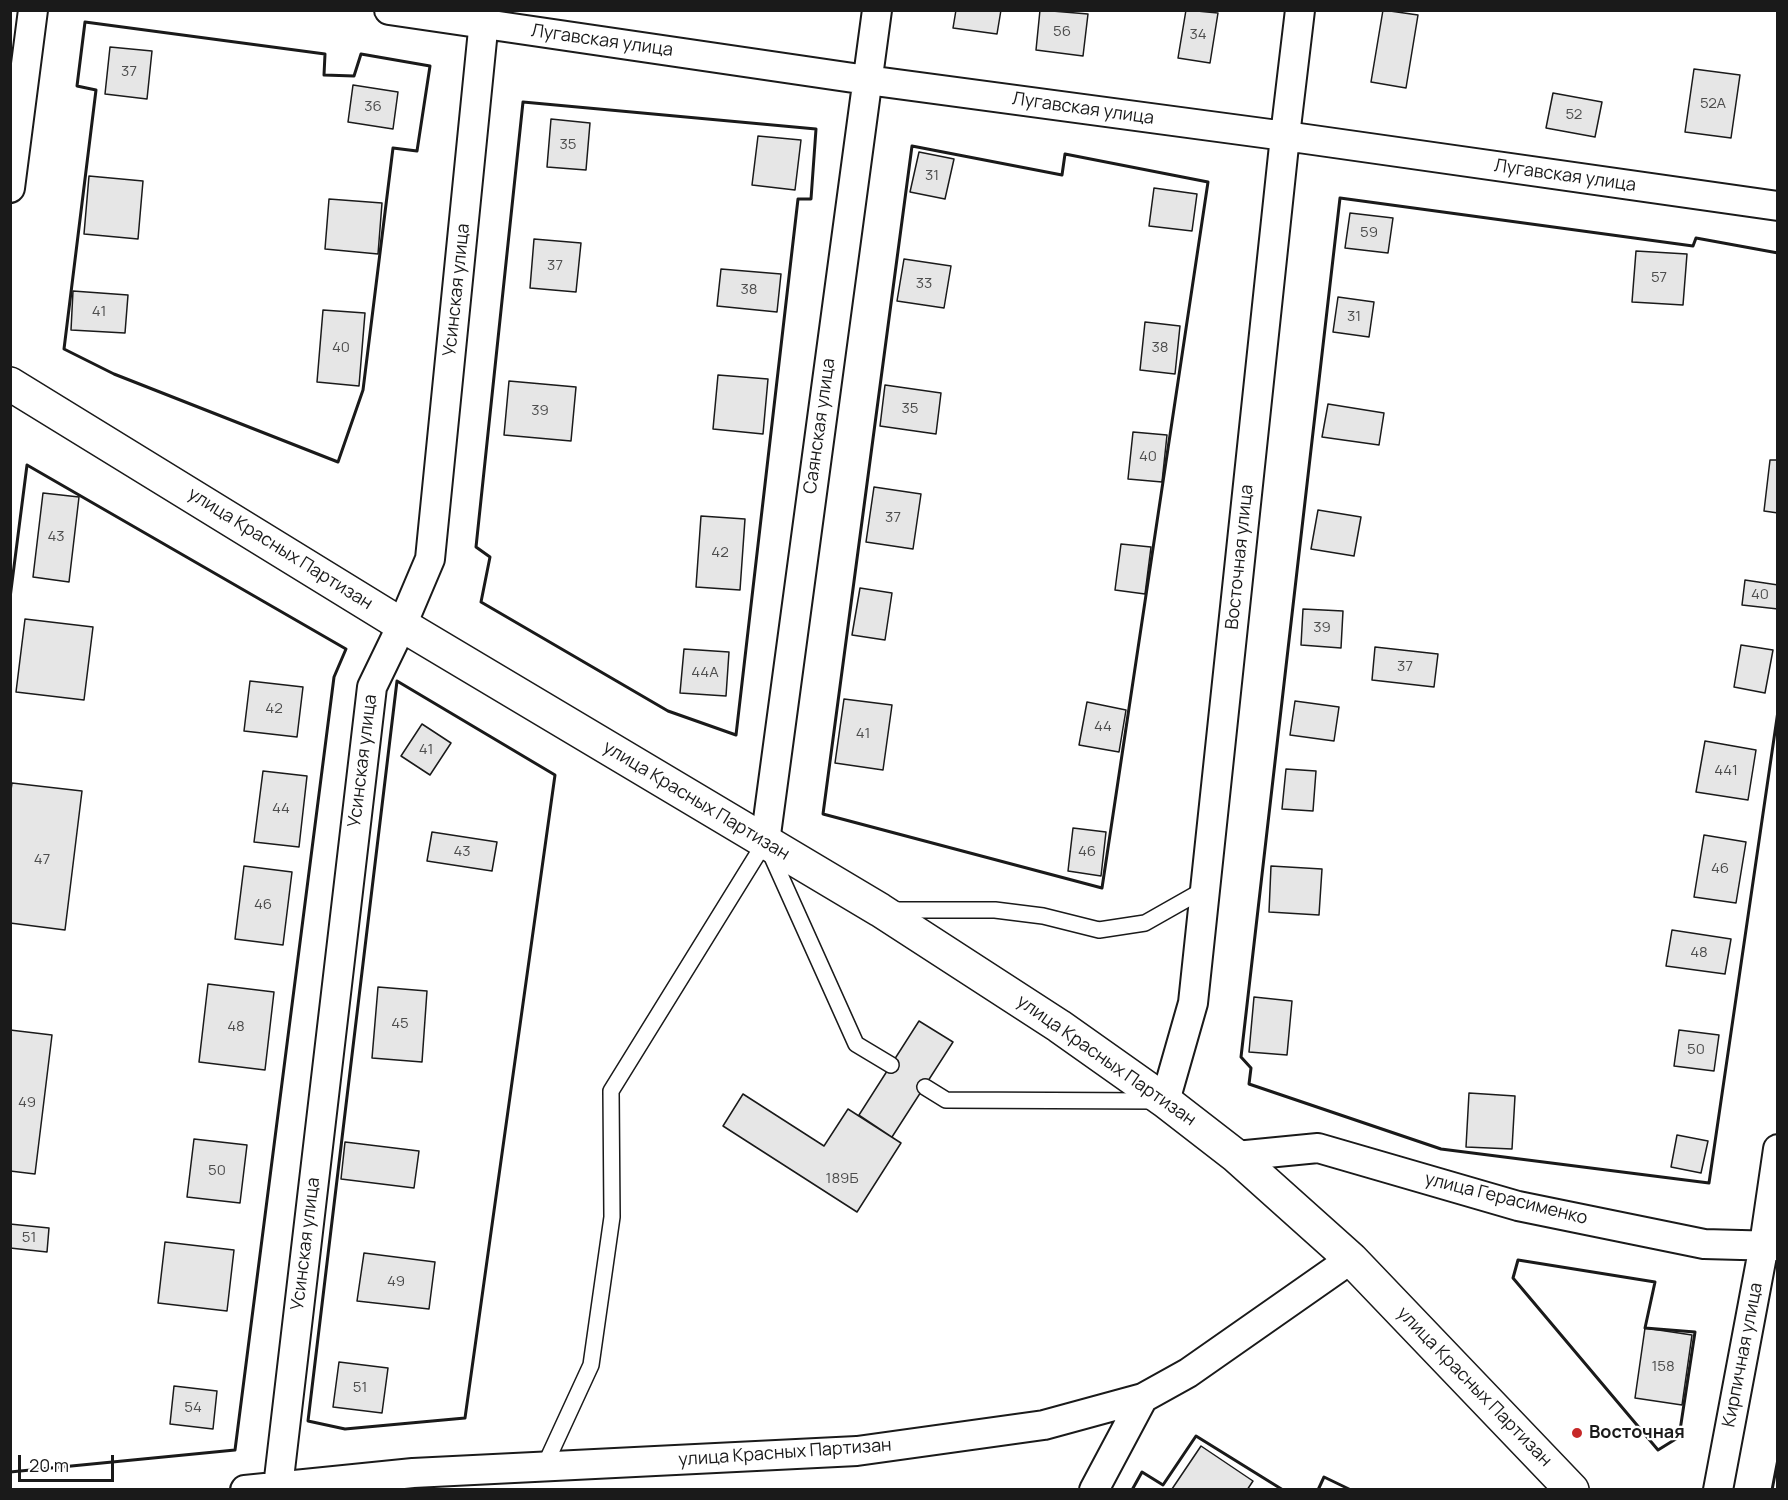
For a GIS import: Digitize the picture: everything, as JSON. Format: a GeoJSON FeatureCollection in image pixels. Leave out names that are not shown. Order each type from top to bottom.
{"type":"FeatureCollection","features":[{"type":"Feature","properties":{"kind":"main road","name":"улица Красных Партизан"},"geometry":{"type":"LineString","coordinates":[[10,384],[402,625],[880,910],[1059,1026],[1165,1101],[1236,1156],[1351,1259],[1572,1490]]}},
{"type":"Feature","properties":{"kind":"street"},"geometry":{"type":"LineString","coordinates":[[10,188],[33,10]]}},
{"type":"Feature","properties":{"kind":"street","name":"Лугавская улица"},"geometry":{"type":"LineString","coordinates":[[389,10],[484,17],[867,80],[1778,206]]}},
{"type":"Feature","properties":{"kind":"street","name":"Саянская улица"},"geometry":{"type":"LineString","coordinates":[[765,842],[877,10]]}},
{"type":"Feature","properties":{"kind":"street","name":"Восточная улица"},"geometry":{"type":"LineString","coordinates":[[1165,1101],[1193,1003],[1300,10]]}},
{"type":"Feature","properties":{"kind":"street","name":"Усинская улица"},"geometry":{"type":"LineString","coordinates":[[278,1487],[372,687],[430,560],[484,17]]}},
{"type":"Feature","properties":{"kind":"street","name":"улица Герасименко"},"geometry":{"type":"LineString","coordinates":[[1236,1156],[1318,1148],[1518,1206],[1704,1244],[1771,1245]]}},
{"type":"Feature","properties":{"kind":"street","name":"Кирпичная улица"},"geometry":{"type":"LineString","coordinates":[[1718,1490],[1771,1245],[1778,1149]]}},
{"type":"Feature","properties":{"kind":"street","name":"улица Красных Партизан"},"geometry":{"type":"LineString","coordinates":[[245,1490],[412,1481],[544,1467],[857,1451],[1044,1425],[1143,1398],[1188,1374],[1351,1259]]}},
{"type":"Feature","properties":{"kind":"street"},"geometry":{"type":"LineString","coordinates":[[1094,1490],[1143,1398]]}},
{"type":"Feature","properties":{"kind":"lane"},"geometry":{"type":"LineString","coordinates":[[765,842],[856,1044],[891,1065]]}},
{"type":"Feature","properties":{"kind":"lane"},"geometry":{"type":"LineString","coordinates":[[544,1467],[591,1365],[612,1217],[611,1091],[765,842]]}},
{"type":"Feature","properties":{"kind":"lane"},"geometry":{"type":"LineString","coordinates":[[880,910],[995,910],[1043,916],[1099,930],[1145,923],[1205,889]]}},
{"type":"Feature","properties":{"kind":"lane"},"geometry":{"type":"LineString","coordinates":[[925,1087],[946,1100],[1165,1101]]}},
{"type":"Feature","properties":{"kind":"building"},"geometry":{"type":"Polygon","coordinates":[[[956,10],[1001,10],[997,34],[953,28],[956,10]]]}},
{"type":"Feature","properties":{"kind":"building"},"geometry":{"type":"Polygon","coordinates":[[[1040,10],[1088,14],[1083,56],[1036,50],[1040,10]]]}},
{"type":"Feature","properties":{"kind":"building"},"geometry":{"type":"Polygon","coordinates":[[[1186,10],[1218,13],[1210,63],[1178,58],[1186,10]]]}},
{"type":"Feature","properties":{"kind":"building"},"geometry":{"type":"Polygon","coordinates":[[[1383,10],[1418,15],[1406,88],[1371,82],[1383,10]]]}},
{"type":"Feature","properties":{"kind":"building"},"geometry":{"type":"Polygon","coordinates":[[[110,47],[152,51],[147,99],[105,94],[110,47]]]}},
{"type":"Feature","properties":{"kind":"building"},"geometry":{"type":"Polygon","coordinates":[[[1694,69],[1740,75],[1731,138],[1685,132],[1694,69]]]}},
{"type":"Feature","properties":{"kind":"building"},"geometry":{"type":"Polygon","coordinates":[[[353,85],[398,92],[393,129],[348,122],[353,85]]]}},
{"type":"Feature","properties":{"kind":"building"},"geometry":{"type":"Polygon","coordinates":[[[1553,93],[1602,102],[1595,137],[1546,128],[1553,93]]]}},
{"type":"Feature","properties":{"kind":"building"},"geometry":{"type":"Polygon","coordinates":[[[551,119],[590,123],[586,170],[547,167],[551,119]]]}},
{"type":"Feature","properties":{"kind":"building"},"geometry":{"type":"Polygon","coordinates":[[[758,136],[801,140],[795,190],[752,185],[758,136]]]}},
{"type":"Feature","properties":{"kind":"building"},"geometry":{"type":"Polygon","coordinates":[[[919,152],[954,159],[945,199],[910,192],[919,152]]]}},
{"type":"Feature","properties":{"kind":"building"},"geometry":{"type":"Polygon","coordinates":[[[89,176],[143,181],[138,239],[84,234],[89,176]]]}},
{"type":"Feature","properties":{"kind":"building"},"geometry":{"type":"Polygon","coordinates":[[[1154,188],[1197,194],[1192,231],[1149,226],[1154,188]]]}},
{"type":"Feature","properties":{"kind":"building"},"geometry":{"type":"Polygon","coordinates":[[[329,199],[382,203],[378,254],[325,249],[329,199]]]}},
{"type":"Feature","properties":{"kind":"building"},"geometry":{"type":"Polygon","coordinates":[[[1350,213],[1393,218],[1388,253],[1345,248],[1350,213]]]}},
{"type":"Feature","properties":{"kind":"building"},"geometry":{"type":"Polygon","coordinates":[[[534,239],[581,243],[576,292],[530,288],[534,239]]]}},
{"type":"Feature","properties":{"kind":"building"},"geometry":{"type":"Polygon","coordinates":[[[1636,251],[1687,254],[1683,305],[1632,302],[1636,251]]]}},
{"type":"Feature","properties":{"kind":"building"},"geometry":{"type":"Polygon","coordinates":[[[904,259],[951,266],[944,308],[897,301],[904,259]]]}},
{"type":"Feature","properties":{"kind":"building"},"geometry":{"type":"Polygon","coordinates":[[[721,269],[781,274],[777,312],[717,306],[721,269]]]}},
{"type":"Feature","properties":{"kind":"building"},"geometry":{"type":"Polygon","coordinates":[[[73,291],[128,295],[125,333],[71,330],[73,291]]]}},
{"type":"Feature","properties":{"kind":"building"},"geometry":{"type":"Polygon","coordinates":[[[1338,297],[1374,302],[1369,337],[1333,332],[1338,297]]]}},
{"type":"Feature","properties":{"kind":"building"},"geometry":{"type":"Polygon","coordinates":[[[323,310],[365,313],[359,386],[317,382],[323,310]]]}},
{"type":"Feature","properties":{"kind":"building"},"geometry":{"type":"Polygon","coordinates":[[[1145,322],[1180,326],[1175,374],[1140,370],[1145,322]]]}},
{"type":"Feature","properties":{"kind":"building"},"geometry":{"type":"Polygon","coordinates":[[[718,375],[768,379],[763,434],[713,429],[718,375]]]}},
{"type":"Feature","properties":{"kind":"building"},"geometry":{"type":"Polygon","coordinates":[[[509,381],[576,387],[571,441],[504,435],[509,381]]]}},
{"type":"Feature","properties":{"kind":"building"},"geometry":{"type":"Polygon","coordinates":[[[885,385],[941,393],[936,434],[880,426],[885,385]]]}},
{"type":"Feature","properties":{"kind":"building"},"geometry":{"type":"Polygon","coordinates":[[[1328,404],[1384,413],[1379,445],[1322,437],[1328,404]]]}},
{"type":"Feature","properties":{"kind":"building"},"geometry":{"type":"Polygon","coordinates":[[[1133,432],[1167,435],[1162,482],[1128,479],[1133,432]]]}},
{"type":"Feature","properties":{"kind":"building"},"geometry":{"type":"Polygon","coordinates":[[[1770,460],[1778,460],[1778,513],[1764,511],[1770,460]]]}},
{"type":"Feature","properties":{"kind":"building"},"geometry":{"type":"Polygon","coordinates":[[[874,487],[921,494],[913,549],[866,542],[874,487]]]}},
{"type":"Feature","properties":{"kind":"building"},"geometry":{"type":"Polygon","coordinates":[[[43,493],[79,497],[69,582],[33,577],[43,493]]]}},
{"type":"Feature","properties":{"kind":"building"},"geometry":{"type":"Polygon","coordinates":[[[1318,510],[1361,517],[1354,556],[1311,549],[1318,510]]]}},
{"type":"Feature","properties":{"kind":"building"},"geometry":{"type":"Polygon","coordinates":[[[701,516],[745,519],[740,590],[696,587],[701,516]]]}},
{"type":"Feature","properties":{"kind":"building"},"geometry":{"type":"Polygon","coordinates":[[[1121,544],[1151,547],[1145,594],[1115,590],[1121,544]]]}},
{"type":"Feature","properties":{"kind":"building"},"geometry":{"type":"Polygon","coordinates":[[[1745,580],[1778,585],[1778,609],[1742,605],[1745,580]]]}},
{"type":"Feature","properties":{"kind":"building"},"geometry":{"type":"Polygon","coordinates":[[[860,588],[892,593],[885,640],[852,635],[860,588]]]}},
{"type":"Feature","properties":{"kind":"building"},"geometry":{"type":"Polygon","coordinates":[[[1303,609],[1343,611],[1341,648],[1301,645],[1303,609]]]}},
{"type":"Feature","properties":{"kind":"building"},"geometry":{"type":"Polygon","coordinates":[[[25,619],[93,627],[84,700],[16,692],[25,619]]]}},
{"type":"Feature","properties":{"kind":"building"},"geometry":{"type":"Polygon","coordinates":[[[1741,645],[1773,650],[1765,693],[1734,687],[1741,645]]]}},
{"type":"Feature","properties":{"kind":"building"},"geometry":{"type":"Polygon","coordinates":[[[1375,647],[1438,654],[1434,687],[1372,680],[1375,647]]]}},
{"type":"Feature","properties":{"kind":"building"},"geometry":{"type":"Polygon","coordinates":[[[684,649],[729,652],[726,696],[680,693],[684,649]]]}},
{"type":"Feature","properties":{"kind":"building"},"geometry":{"type":"Polygon","coordinates":[[[250,681],[303,687],[297,737],[244,731],[250,681]]]}},
{"type":"Feature","properties":{"kind":"building"},"geometry":{"type":"Polygon","coordinates":[[[844,699],[892,705],[883,770],[835,763],[844,699]]]}},
{"type":"Feature","properties":{"kind":"building"},"geometry":{"type":"Polygon","coordinates":[[[1295,701],[1339,707],[1334,741],[1290,735],[1295,701]]]}},
{"type":"Feature","properties":{"kind":"building"},"geometry":{"type":"Polygon","coordinates":[[[1087,702],[1126,710],[1119,752],[1079,745],[1087,702]]]}},
{"type":"Feature","properties":{"kind":"building"},"geometry":{"type":"Polygon","coordinates":[[[422,724],[451,743],[430,775],[401,756],[422,724]]]}},
{"type":"Feature","properties":{"kind":"building"},"geometry":{"type":"Polygon","coordinates":[[[1705,741],[1756,750],[1748,800],[1696,792],[1705,741]]]}},
{"type":"Feature","properties":{"kind":"building"},"geometry":{"type":"Polygon","coordinates":[[[1286,769],[1316,771],[1313,811],[1282,809],[1286,769]]]}},
{"type":"Feature","properties":{"kind":"building"},"geometry":{"type":"Polygon","coordinates":[[[263,771],[307,776],[299,847],[254,842],[263,771]]]}},
{"type":"Feature","properties":{"kind":"building"},"geometry":{"type":"Polygon","coordinates":[[[12,783],[82,791],[65,930],[10,923],[12,783]]]}},
{"type":"Feature","properties":{"kind":"building"},"geometry":{"type":"Polygon","coordinates":[[[1073,828],[1106,832],[1101,876],[1068,871],[1073,828]]]}},
{"type":"Feature","properties":{"kind":"building"},"geometry":{"type":"Polygon","coordinates":[[[432,832],[497,842],[492,871],[427,861],[432,832]]]}},
{"type":"Feature","properties":{"kind":"building"},"geometry":{"type":"Polygon","coordinates":[[[1704,835],[1746,842],[1736,903],[1694,897],[1704,835]]]}},
{"type":"Feature","properties":{"kind":"building"},"geometry":{"type":"Polygon","coordinates":[[[244,866],[292,872],[283,945],[235,939],[244,866]]]}},
{"type":"Feature","properties":{"kind":"building"},"geometry":{"type":"Polygon","coordinates":[[[1271,866],[1322,869],[1319,915],[1269,912],[1271,866]]]}},
{"type":"Feature","properties":{"kind":"building"},"geometry":{"type":"Polygon","coordinates":[[[1672,930],[1731,939],[1725,974],[1666,966],[1672,930]]]}},
{"type":"Feature","properties":{"kind":"building"},"geometry":{"type":"Polygon","coordinates":[[[208,984],[274,992],[265,1070],[199,1062],[208,984]]]}},
{"type":"Feature","properties":{"kind":"building"},"geometry":{"type":"Polygon","coordinates":[[[378,987],[427,991],[422,1062],[372,1058],[378,987]]]}},
{"type":"Feature","properties":{"kind":"building"},"geometry":{"type":"Polygon","coordinates":[[[1254,997],[1292,1001],[1287,1055],[1249,1052],[1254,997]]]}},
{"type":"Feature","properties":{"kind":"building"},"geometry":{"type":"Polygon","coordinates":[[[919,1021],[953,1042],[892,1137],[859,1115],[919,1021]]]}},
{"type":"Feature","properties":{"kind":"building"},"geometry":{"type":"Polygon","coordinates":[[[10,1030],[52,1035],[35,1174],[10,1171],[10,1030]]]}},
{"type":"Feature","properties":{"kind":"building"},"geometry":{"type":"Polygon","coordinates":[[[1679,1030],[1719,1035],[1714,1071],[1674,1066],[1679,1030]]]}},
{"type":"Feature","properties":{"kind":"building"},"geometry":{"type":"Polygon","coordinates":[[[1469,1093],[1515,1096],[1512,1149],[1466,1147],[1469,1093]]]}},
{"type":"Feature","properties":{"kind":"building"},"geometry":{"type":"Polygon","coordinates":[[[743,1094],[824,1146],[848,1109],[901,1143],[857,1212],[723,1126],[743,1094]]]}},
{"type":"Feature","properties":{"kind":"building"},"geometry":{"type":"Polygon","coordinates":[[[1677,1135],[1708,1141],[1701,1173],[1671,1167],[1677,1135]]]}},
{"type":"Feature","properties":{"kind":"building"},"geometry":{"type":"Polygon","coordinates":[[[194,1139],[247,1145],[240,1203],[187,1197],[194,1139]]]}},
{"type":"Feature","properties":{"kind":"building"},"geometry":{"type":"Polygon","coordinates":[[[345,1142],[419,1151],[414,1188],[341,1179],[345,1142]]]}},
{"type":"Feature","properties":{"kind":"building"},"geometry":{"type":"Polygon","coordinates":[[[10,1224],[49,1228],[47,1252],[10,1248],[10,1224]]]}},
{"type":"Feature","properties":{"kind":"building"},"geometry":{"type":"Polygon","coordinates":[[[165,1242],[234,1250],[227,1311],[158,1303],[165,1242]]]}},
{"type":"Feature","properties":{"kind":"building"},"geometry":{"type":"Polygon","coordinates":[[[364,1253],[435,1262],[429,1309],[357,1301],[364,1253]]]}},
{"type":"Feature","properties":{"kind":"building"},"geometry":{"type":"Polygon","coordinates":[[[1645,1328],[1692,1335],[1682,1405],[1635,1398],[1645,1328]]]}},
{"type":"Feature","properties":{"kind":"building"},"geometry":{"type":"Polygon","coordinates":[[[339,1362],[388,1368],[382,1413],[333,1407],[339,1362]]]}},
{"type":"Feature","properties":{"kind":"building"},"geometry":{"type":"Polygon","coordinates":[[[174,1386],[217,1391],[213,1429],[170,1424],[174,1386]]]}},
{"type":"Feature","properties":{"kind":"building"},"geometry":{"type":"Polygon","coordinates":[[[1201,1446],[1253,1481],[1247,1490],[1172,1489],[1201,1446]]]}},
{"type":"Feature","properties":{"kind":"wall"},"geometry":{"type":"LineString","coordinates":[[85,22],[325,54],[324,75],[354,76],[361,54],[430,66],[417,151],[393,148],[363,390],[338,462],[114,374],[64,349],[96,90],[77,86],[85,22]]}},
{"type":"Feature","properties":{"kind":"wall"},"geometry":{"type":"LineString","coordinates":[[523,102],[816,129],[811,199],[798,199],[736,735],[668,711],[481,602],[490,557],[476,547],[523,102]]}},
{"type":"Feature","properties":{"kind":"wall"},"geometry":{"type":"LineString","coordinates":[[912,146],[1062,175],[1065,154],[1208,182],[1102,888],[823,814],[912,146]]}},
{"type":"Feature","properties":{"kind":"wall"},"geometry":{"type":"LineString","coordinates":[[1778,253],[1696,238],[1693,246],[1340,198],[1241,1057],[1251,1068],[1249,1084],[1441,1149],[1709,1183],[1778,711]]}},
{"type":"Feature","properties":{"kind":"wall"},"geometry":{"type":"LineString","coordinates":[[10,598],[27,465],[346,649],[334,677],[235,1450],[10,1472]]}},
{"type":"Feature","properties":{"kind":"wall"},"geometry":{"type":"LineString","coordinates":[[397,681],[555,775],[465,1418],[345,1429],[308,1421],[397,681]]}},
{"type":"Feature","properties":{"kind":"wall"},"geometry":{"type":"LineString","coordinates":[[1518,1260],[1655,1282],[1645,1328],[1695,1332],[1679,1437],[1658,1450],[1513,1278],[1518,1260]]}},
{"type":"Feature","properties":{"kind":"wall"},"geometry":{"type":"LineString","coordinates":[[1132,1490],[1142,1472],[1163,1485],[1196,1436],[1283,1490]]}},
{"type":"Feature","properties":{"kind":"wall"},"geometry":{"type":"LineString","coordinates":[[1772,1490],[1778,1459]]}},
{"type":"Feature","properties":{"kind":"wall"},"geometry":{"type":"LineString","coordinates":[[1318,1490],[1324,1477],[1351,1490]]}},
{"type":"Feature","properties":{"kind":"place","name":"Восточная"},"geometry":{"type":"Point","coordinates":[1577,1433]}}]}
